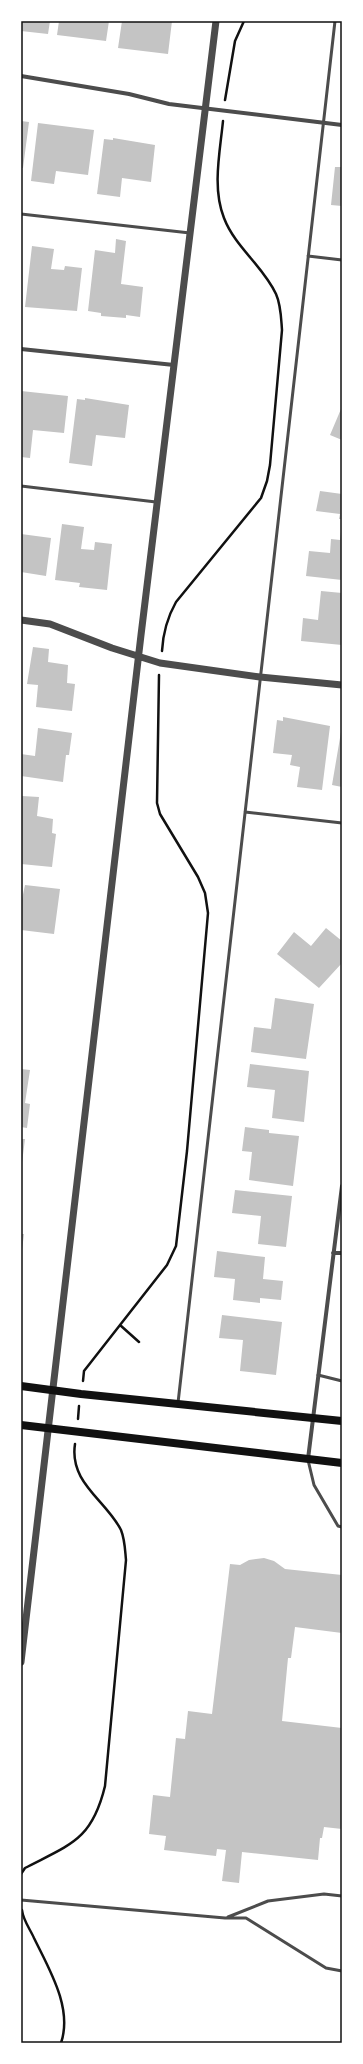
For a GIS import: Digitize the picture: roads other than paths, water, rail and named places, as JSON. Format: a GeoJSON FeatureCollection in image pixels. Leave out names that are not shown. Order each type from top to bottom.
{"type":"FeatureCollection","features":[{"type":"Feature","properties":{"kind":"main road"},"geometry":{"type":"LineString","coordinates":[[21,1386],[81,1394],[342,1421]]}},
{"type":"Feature","properties":{"kind":"main road"},"geometry":{"type":"LineString","coordinates":[[21,1425],[342,1463]]}},
{"type":"Feature","properties":{"kind":"street"},"geometry":{"type":"LineString","coordinates":[[21,1662],[138,656],[216,21]]}},
{"type":"Feature","properties":{"kind":"street"},"geometry":{"type":"LineString","coordinates":[[21,76],[129,94],[169,104],[342,125]]}},
{"type":"Feature","properties":{"kind":"street"},"geometry":{"type":"LineString","coordinates":[[21,349],[174,365]]}},
{"type":"Feature","properties":{"kind":"street"},"geometry":{"type":"LineString","coordinates":[[21,620],[50,624],[109,647],[160,663],[260,677],[342,685]]}},
{"type":"Feature","properties":{"kind":"street"},"geometry":{"type":"LineString","coordinates":[[308,1460],[342,1186]]}},
{"type":"Feature","properties":{"kind":"street"},"geometry":{"type":"LineString","coordinates":[[333,1253],[342,1254]]}},
{"type":"Feature","properties":{"kind":"lane"},"geometry":{"type":"LineString","coordinates":[[178,1404],[335,21]]}},
{"type":"Feature","properties":{"kind":"lane"},"geometry":{"type":"LineString","coordinates":[[21,214],[191,233]]}},
{"type":"Feature","properties":{"kind":"lane"},"geometry":{"type":"LineString","coordinates":[[308,256],[342,260]]}},
{"type":"Feature","properties":{"kind":"lane"},"geometry":{"type":"LineString","coordinates":[[21,486],[157,502]]}},
{"type":"Feature","properties":{"kind":"lane"},"geometry":{"type":"LineString","coordinates":[[245,812],[342,823]]}},
{"type":"Feature","properties":{"kind":"lane"},"geometry":{"type":"LineString","coordinates":[[318,1375],[342,1381]]}},
{"type":"Feature","properties":{"kind":"lane"},"geometry":{"type":"LineString","coordinates":[[308,1460],[314,1485],[338,1526],[342,1527]]}},
{"type":"Feature","properties":{"kind":"lane"},"geometry":{"type":"LineString","coordinates":[[225,1918],[268,1901],[324,1894],[342,1896]]}},
{"type":"Feature","properties":{"kind":"lane"},"geometry":{"type":"LineString","coordinates":[[21,1900],[225,1918],[246,1918],[326,1968],[342,1971]]}}]}
